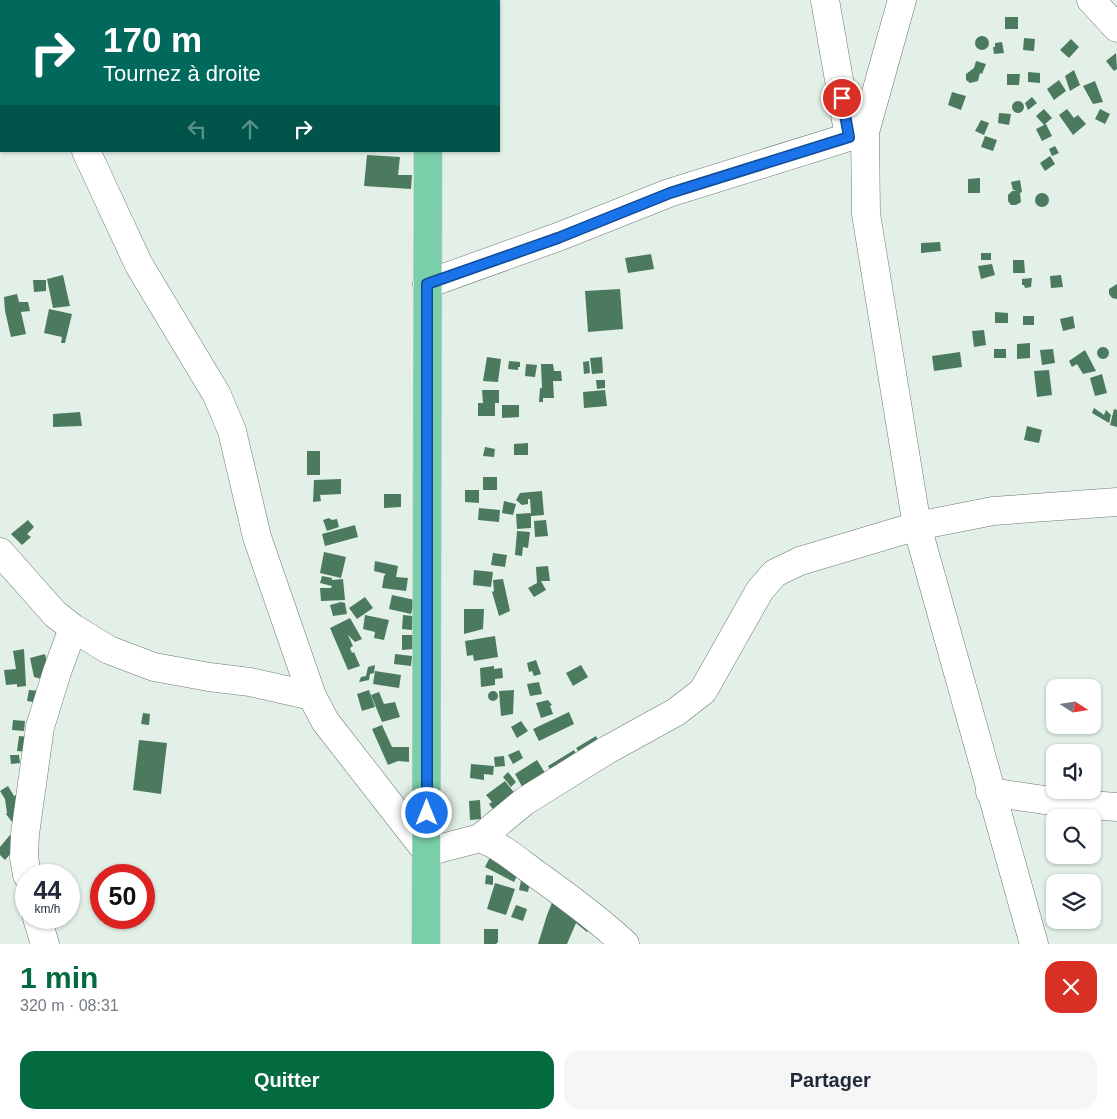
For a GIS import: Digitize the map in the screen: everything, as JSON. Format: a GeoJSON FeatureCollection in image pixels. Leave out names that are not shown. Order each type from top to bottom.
{"type":"FeatureCollection","features":[{"type":"Feature","properties":{"kind":"main road"},"geometry":{"type":"LineString","coordinates":[[426,944],[428,152]]}},
{"type":"Feature","properties":{"kind":"street"},"geometry":{"type":"LineString","coordinates":[[824,0],[857,134],[866,214],[917,526],[1034,944]]}},
{"type":"Feature","properties":{"kind":"street"},"geometry":{"type":"LineString","coordinates":[[857,134],[902,0]]}},
{"type":"Feature","properties":{"kind":"street"},"geometry":{"type":"LineString","coordinates":[[427,284],[558,238],[670,193],[857,134]]}},
{"type":"Feature","properties":{"kind":"street"},"geometry":{"type":"LineString","coordinates":[[86,152],[140,265],[217,395],[228,422],[257,537],[312,696],[325,722],[427,852],[480,838],[525,801],[607,750],[676,712],[703,690],[760,590],[775,573],[800,562],[917,526],[993,511],[1117,502]]}},
{"type":"Feature","properties":{"kind":"street"},"geometry":{"type":"LineString","coordinates":[[0,552],[54,614],[108,650],[154,667],[250,682],[312,696]]}},
{"type":"Feature","properties":{"kind":"street"},"geometry":{"type":"LineString","coordinates":[[25,864],[25,834],[40,727],[73,628]]}},
{"type":"Feature","properties":{"kind":"street"},"geometry":{"type":"LineString","coordinates":[[990,792],[1065,803],[1117,807]]}},
{"type":"Feature","properties":{"kind":"street"},"geometry":{"type":"LineString","coordinates":[[480,838],[495,844],[547,882],[604,925],[625,944]]}},
{"type":"Feature","properties":{"kind":"street"},"geometry":{"type":"LineString","coordinates":[[41,929],[45,944]]}},
{"type":"Feature","properties":{"kind":"building"},"geometry":{"type":"Polygon","coordinates":[[[1005,17],[1018,17],[1018,29],[1005,29],[1005,17]]]}},
{"type":"Feature","properties":{"kind":"building"},"geometry":{"type":"Polygon","coordinates":[[[982,36],[987,38],[989,43],[987,48],[982,50],[977,48],[975,43],[977,38],[982,36]]]}},
{"type":"Feature","properties":{"kind":"building"},"geometry":{"type":"Polygon","coordinates":[[[1024,38],[1035,39],[1034,51],[1023,50],[1024,38]]]}},
{"type":"Feature","properties":{"kind":"building"},"geometry":{"type":"Polygon","coordinates":[[[1071,39],[1079,47],[1069,58],[1060,50],[1071,39]]]}},
{"type":"Feature","properties":{"kind":"building"},"geometry":{"type":"Polygon","coordinates":[[[1002,42],[1004,53],[994,54],[993,47],[995,47],[995,43],[1002,42]]]}},
{"type":"Feature","properties":{"kind":"building"},"geometry":{"type":"Polygon","coordinates":[[[1116,53],[1117,69],[1114,71],[1106,61],[1116,53]]]}},
{"type":"Feature","properties":{"kind":"building"},"geometry":{"type":"Polygon","coordinates":[[[976,61],[986,64],[982,74],[980,73],[978,81],[970,83],[966,80],[966,74],[974,68],[976,61]]]}},
{"type":"Feature","properties":{"kind":"building"},"geometry":{"type":"Polygon","coordinates":[[[1074,70],[1080,85],[1070,91],[1065,76],[1074,70]]]}},
{"type":"Feature","properties":{"kind":"building"},"geometry":{"type":"Polygon","coordinates":[[[1028,72],[1040,73],[1040,83],[1028,82],[1028,72]]]}},
{"type":"Feature","properties":{"kind":"building"},"geometry":{"type":"Polygon","coordinates":[[[1007,74],[1020,74],[1019,85],[1007,85],[1007,74]]]}},
{"type":"Feature","properties":{"kind":"building"},"geometry":{"type":"Polygon","coordinates":[[[1059,80],[1066,91],[1054,100],[1047,89],[1059,80]]]}},
{"type":"Feature","properties":{"kind":"building"},"geometry":{"type":"Polygon","coordinates":[[[1095,81],[1103,102],[1093,104],[1083,86],[1095,81]]]}},
{"type":"Feature","properties":{"kind":"building"},"geometry":{"type":"Polygon","coordinates":[[[952,92],[966,96],[961,110],[948,105],[952,92]]]}},
{"type":"Feature","properties":{"kind":"building"},"geometry":{"type":"Polygon","coordinates":[[[1032,97],[1037,103],[1028,110],[1025,103],[1032,97]]]}},
{"type":"Feature","properties":{"kind":"building"},"geometry":{"type":"Polygon","coordinates":[[[1020,101],[1023,102],[1023,112],[1016,113],[1013,112],[1012,105],[1013,102],[1020,101]]]}},
{"type":"Feature","properties":{"kind":"building"},"geometry":{"type":"Polygon","coordinates":[[[1044,109],[1052,118],[1044,125],[1036,116],[1044,109]]]}},
{"type":"Feature","properties":{"kind":"building"},"geometry":{"type":"Polygon","coordinates":[[[1067,109],[1074,118],[1078,115],[1086,124],[1073,135],[1059,115],[1067,109]]]}},
{"type":"Feature","properties":{"kind":"building"},"geometry":{"type":"Polygon","coordinates":[[[1100,109],[1110,114],[1105,124],[1095,119],[1100,109]]]}},
{"type":"Feature","properties":{"kind":"building"},"geometry":{"type":"Polygon","coordinates":[[[999,113],[1011,114],[1009,125],[998,123],[999,113]]]}},
{"type":"Feature","properties":{"kind":"building"},"geometry":{"type":"Polygon","coordinates":[[[981,120],[989,123],[984,135],[975,131],[981,120]]]}},
{"type":"Feature","properties":{"kind":"building"},"geometry":{"type":"Polygon","coordinates":[[[1046,124],[1052,136],[1042,141],[1036,129],[1046,124]]]}},
{"type":"Feature","properties":{"kind":"building"},"geometry":{"type":"Polygon","coordinates":[[[985,136],[997,140],[993,151],[981,147],[985,136]]]}},
{"type":"Feature","properties":{"kind":"building"},"geometry":{"type":"Polygon","coordinates":[[[1055,146],[1059,153],[1052,156],[1049,149],[1055,146]]]}},
{"type":"Feature","properties":{"kind":"building"},"geometry":{"type":"Polygon","coordinates":[[[367,155],[400,157],[398,175],[412,175],[411,189],[364,186],[367,155]]]}},
{"type":"Feature","properties":{"kind":"building"},"geometry":{"type":"Polygon","coordinates":[[[1050,156],[1055,164],[1045,171],[1040,163],[1050,156]]]}},
{"type":"Feature","properties":{"kind":"building"},"geometry":{"type":"Polygon","coordinates":[[[980,178],[980,193],[968,193],[968,179],[980,178]]]}},
{"type":"Feature","properties":{"kind":"building"},"geometry":{"type":"Polygon","coordinates":[[[1020,180],[1021,202],[1011,205],[1008,201],[1008,195],[1012,191],[1017,191],[1013,190],[1011,182],[1020,180]]]}},
{"type":"Feature","properties":{"kind":"building"},"geometry":{"type":"Polygon","coordinates":[[[1042,193],[1047,195],[1049,200],[1047,205],[1042,207],[1037,205],[1035,200],[1037,195],[1042,193]]]}},
{"type":"Feature","properties":{"kind":"building"},"geometry":{"type":"Polygon","coordinates":[[[940,242],[941,251],[921,253],[921,243],[940,242]]]}},
{"type":"Feature","properties":{"kind":"building"},"geometry":{"type":"Polygon","coordinates":[[[981,253],[991,253],[991,260],[981,260],[981,253]]]}},
{"type":"Feature","properties":{"kind":"building"},"geometry":{"type":"Polygon","coordinates":[[[651,254],[654,269],[628,273],[625,258],[651,254]]]}},
{"type":"Feature","properties":{"kind":"building"},"geometry":{"type":"Polygon","coordinates":[[[1013,260],[1024,260],[1025,273],[1013,273],[1013,260]]]}},
{"type":"Feature","properties":{"kind":"building"},"geometry":{"type":"Polygon","coordinates":[[[992,264],[995,275],[981,279],[978,266],[992,264]]]}},
{"type":"Feature","properties":{"kind":"building"},"geometry":{"type":"Polygon","coordinates":[[[63,275],[70,306],[53,308],[47,279],[63,275]]]}},
{"type":"Feature","properties":{"kind":"building"},"geometry":{"type":"Polygon","coordinates":[[[1061,275],[1063,287],[1051,288],[1050,276],[1061,275]]]}},
{"type":"Feature","properties":{"kind":"building"},"geometry":{"type":"Polygon","coordinates":[[[1032,278],[1031,287],[1025,288],[1022,285],[1022,279],[1032,278]]]}},
{"type":"Feature","properties":{"kind":"building"},"geometry":{"type":"Polygon","coordinates":[[[33,280],[46,280],[46,291],[34,292],[33,280]]]}},
{"type":"Feature","properties":{"kind":"building"},"geometry":{"type":"Polygon","coordinates":[[[1117,284],[1117,299],[1112,298],[1109,294],[1109,289],[1117,284]]]}},
{"type":"Feature","properties":{"kind":"building"},"geometry":{"type":"Polygon","coordinates":[[[620,289],[623,329],[588,332],[585,291],[620,289]]]}},
{"type":"Feature","properties":{"kind":"building"},"geometry":{"type":"Polygon","coordinates":[[[17,294],[19,302],[28,302],[30,311],[21,312],[26,334],[11,337],[4,297],[17,294]]]}},
{"type":"Feature","properties":{"kind":"building"},"geometry":{"type":"Polygon","coordinates":[[[49,309],[72,314],[65,343],[61,343],[62,337],[44,333],[49,309]]]}},
{"type":"Feature","properties":{"kind":"building"},"geometry":{"type":"Polygon","coordinates":[[[995,312],[1008,313],[1008,323],[995,323],[995,312]]]}},
{"type":"Feature","properties":{"kind":"building"},"geometry":{"type":"Polygon","coordinates":[[[1023,316],[1034,316],[1034,325],[1023,325],[1023,316]]]}},
{"type":"Feature","properties":{"kind":"building"},"geometry":{"type":"Polygon","coordinates":[[[1073,316],[1075,328],[1063,331],[1060,319],[1073,316]]]}},
{"type":"Feature","properties":{"kind":"building"},"geometry":{"type":"Polygon","coordinates":[[[984,330],[986,345],[974,347],[972,331],[984,330]]]}},
{"type":"Feature","properties":{"kind":"building"},"geometry":{"type":"Polygon","coordinates":[[[1030,343],[1030,358],[1017,359],[1017,344],[1030,343]]]}},
{"type":"Feature","properties":{"kind":"building"},"geometry":{"type":"Polygon","coordinates":[[[1105,347],[1108,348],[1108,358],[1101,359],[1098,358],[1097,351],[1098,348],[1105,347]]]}},
{"type":"Feature","properties":{"kind":"building"},"geometry":{"type":"Polygon","coordinates":[[[994,349],[1006,349],[1006,358],[994,358],[994,349]]]}},
{"type":"Feature","properties":{"kind":"building"},"geometry":{"type":"Polygon","coordinates":[[[1053,349],[1055,363],[1042,365],[1040,350],[1053,349]]]}},
{"type":"Feature","properties":{"kind":"building"},"geometry":{"type":"Polygon","coordinates":[[[1085,350],[1096,371],[1083,374],[1077,364],[1072,367],[1069,361],[1085,350]]]}},
{"type":"Feature","properties":{"kind":"building"},"geometry":{"type":"Polygon","coordinates":[[[960,352],[962,367],[934,371],[932,356],[960,352]]]}},
{"type":"Feature","properties":{"kind":"building"},"geometry":{"type":"Polygon","coordinates":[[[487,357],[501,359],[498,382],[483,381],[487,357]]]}},
{"type":"Feature","properties":{"kind":"building"},"geometry":{"type":"Polygon","coordinates":[[[602,357],[603,373],[592,374],[590,358],[602,357]]]}},
{"type":"Feature","properties":{"kind":"building"},"geometry":{"type":"Polygon","coordinates":[[[509,361],[520,362],[518,370],[508,369],[509,361]]]}},
{"type":"Feature","properties":{"kind":"building"},"geometry":{"type":"Polygon","coordinates":[[[589,361],[590,373],[584,374],[583,362],[589,361]]]}},
{"type":"Feature","properties":{"kind":"building"},"geometry":{"type":"Polygon","coordinates":[[[526,364],[537,365],[535,377],[525,376],[526,364]]]}},
{"type":"Feature","properties":{"kind":"building"},"geometry":{"type":"Polygon","coordinates":[[[541,364],[553,364],[554,371],[561,371],[562,381],[553,381],[554,398],[543,398],[543,402],[539,402],[540,388],[542,388],[541,364]]]}},
{"type":"Feature","properties":{"kind":"building"},"geometry":{"type":"Polygon","coordinates":[[[1049,370],[1052,395],[1037,397],[1034,371],[1049,370]]]}},
{"type":"Feature","properties":{"kind":"building"},"geometry":{"type":"Polygon","coordinates":[[[1102,374],[1107,393],[1095,396],[1090,378],[1102,374]]]}},
{"type":"Feature","properties":{"kind":"building"},"geometry":{"type":"Polygon","coordinates":[[[596,380],[605,380],[605,388],[597,389],[596,380]]]}},
{"type":"Feature","properties":{"kind":"building"},"geometry":{"type":"Polygon","coordinates":[[[482,390],[499,390],[499,403],[495,403],[495,416],[478,416],[478,403],[483,403],[482,390]]]}},
{"type":"Feature","properties":{"kind":"building"},"geometry":{"type":"Polygon","coordinates":[[[605,390],[607,406],[584,408],[583,392],[605,390]]]}},
{"type":"Feature","properties":{"kind":"building"},"geometry":{"type":"Polygon","coordinates":[[[502,405],[519,405],[519,417],[502,418],[502,405]]]}},
{"type":"Feature","properties":{"kind":"building"},"geometry":{"type":"Polygon","coordinates":[[[1094,408],[1104,415],[1106,410],[1111,415],[1109,423],[1092,413],[1094,408]]]}},
{"type":"Feature","properties":{"kind":"building"},"geometry":{"type":"Polygon","coordinates":[[[1114,409],[1117,410],[1117,427],[1110,425],[1114,409]]]}},
{"type":"Feature","properties":{"kind":"building"},"geometry":{"type":"Polygon","coordinates":[[[80,412],[82,426],[53,427],[53,414],[80,412]]]}},
{"type":"Feature","properties":{"kind":"building"},"geometry":{"type":"Polygon","coordinates":[[[1027,426],[1042,430],[1039,443],[1024,440],[1027,426]]]}},
{"type":"Feature","properties":{"kind":"building"},"geometry":{"type":"Polygon","coordinates":[[[528,443],[528,455],[514,455],[514,444],[528,443]]]}},
{"type":"Feature","properties":{"kind":"building"},"geometry":{"type":"Polygon","coordinates":[[[485,447],[495,449],[494,457],[483,456],[485,447]]]}},
{"type":"Feature","properties":{"kind":"building"},"geometry":{"type":"Polygon","coordinates":[[[307,451],[320,451],[320,475],[307,475],[307,451]]]}},
{"type":"Feature","properties":{"kind":"building"},"geometry":{"type":"Polygon","coordinates":[[[483,477],[497,477],[497,490],[483,490],[483,477]]]}},
{"type":"Feature","properties":{"kind":"building"},"geometry":{"type":"Polygon","coordinates":[[[341,479],[341,494],[320,495],[321,501],[313,502],[314,480],[341,479]]]}},
{"type":"Feature","properties":{"kind":"building"},"geometry":{"type":"Polygon","coordinates":[[[465,490],[479,490],[479,503],[465,502],[465,490]]]}},
{"type":"Feature","properties":{"kind":"building"},"geometry":{"type":"Polygon","coordinates":[[[542,491],[544,515],[531,516],[531,528],[517,529],[516,514],[531,513],[530,499],[528,499],[528,504],[522,505],[516,500],[520,493],[542,491]]]}},
{"type":"Feature","properties":{"kind":"building"},"geometry":{"type":"Polygon","coordinates":[[[384,494],[401,494],[401,507],[384,508],[384,494]]]}},
{"type":"Feature","properties":{"kind":"building"},"geometry":{"type":"Polygon","coordinates":[[[504,501],[516,504],[513,515],[502,513],[504,501]]]}},
{"type":"Feature","properties":{"kind":"building"},"geometry":{"type":"Polygon","coordinates":[[[479,508],[500,510],[499,522],[478,520],[479,508]]]}},
{"type":"Feature","properties":{"kind":"building"},"geometry":{"type":"Polygon","coordinates":[[[329,518],[332,520],[337,519],[339,527],[327,531],[323,520],[329,518]]]}},
{"type":"Feature","properties":{"kind":"building"},"geometry":{"type":"Polygon","coordinates":[[[28,520],[34,527],[27,534],[31,537],[22,545],[11,534],[28,520]]]}},
{"type":"Feature","properties":{"kind":"building"},"geometry":{"type":"Polygon","coordinates":[[[546,520],[548,536],[535,537],[534,521],[546,520]]]}},
{"type":"Feature","properties":{"kind":"building"},"geometry":{"type":"Polygon","coordinates":[[[355,525],[358,537],[325,546],[322,534],[355,525]]]}},
{"type":"Feature","properties":{"kind":"building"},"geometry":{"type":"Polygon","coordinates":[[[517,531],[530,532],[528,548],[523,547],[522,556],[515,555],[517,531]]]}},
{"type":"Feature","properties":{"kind":"building"},"geometry":{"type":"Polygon","coordinates":[[[324,552],[346,557],[341,578],[320,573],[324,552]]]}},
{"type":"Feature","properties":{"kind":"building"},"geometry":{"type":"Polygon","coordinates":[[[493,553],[507,555],[505,567],[491,565],[493,553]]]}},
{"type":"Feature","properties":{"kind":"building"},"geometry":{"type":"Polygon","coordinates":[[[375,561],[398,566],[396,577],[408,578],[406,591],[382,588],[386,574],[374,571],[375,561]]]}},
{"type":"Feature","properties":{"kind":"building"},"geometry":{"type":"Polygon","coordinates":[[[548,566],[550,581],[541,581],[546,590],[534,597],[528,588],[537,583],[536,567],[548,566]]]}},
{"type":"Feature","properties":{"kind":"building"},"geometry":{"type":"Polygon","coordinates":[[[474,570],[493,572],[491,587],[473,585],[474,570]]]}},
{"type":"Feature","properties":{"kind":"building"},"geometry":{"type":"Polygon","coordinates":[[[322,576],[332,578],[332,580],[343,579],[345,600],[321,601],[320,588],[331,588],[332,586],[320,583],[322,576]]]}},
{"type":"Feature","properties":{"kind":"building"},"geometry":{"type":"Polygon","coordinates":[[[503,579],[510,611],[499,616],[492,592],[494,591],[493,580],[503,579]]]}},
{"type":"Feature","properties":{"kind":"building"},"geometry":{"type":"Polygon","coordinates":[[[392,595],[415,600],[411,614],[389,609],[392,595]]]}},
{"type":"Feature","properties":{"kind":"building"},"geometry":{"type":"Polygon","coordinates":[[[365,597],[373,608],[357,619],[349,608],[365,597]]]}},
{"type":"Feature","properties":{"kind":"building"},"geometry":{"type":"Polygon","coordinates":[[[341,602],[345,603],[347,614],[333,616],[330,605],[341,602]]]}},
{"type":"Feature","properties":{"kind":"building"},"geometry":{"type":"Polygon","coordinates":[[[464,609],[484,609],[483,629],[464,634],[464,609]]]}},
{"type":"Feature","properties":{"kind":"building"},"geometry":{"type":"Polygon","coordinates":[[[365,615],[389,620],[384,640],[374,638],[375,632],[363,629],[365,615]]]}},
{"type":"Feature","properties":{"kind":"building"},"geometry":{"type":"Polygon","coordinates":[[[403,615],[413,616],[412,630],[402,629],[403,615]]]}},
{"type":"Feature","properties":{"kind":"building"},"geometry":{"type":"Polygon","coordinates":[[[350,618],[362,639],[355,642],[348,635],[353,646],[350,648],[352,653],[354,652],[360,666],[348,670],[330,628],[350,618]]]}},
{"type":"Feature","properties":{"kind":"building"},"geometry":{"type":"Polygon","coordinates":[[[402,635],[414,635],[414,649],[402,650],[402,635]]]}},
{"type":"Feature","properties":{"kind":"building"},"geometry":{"type":"Polygon","coordinates":[[[495,636],[498,657],[474,661],[473,655],[467,656],[465,641],[495,636]]]}},
{"type":"Feature","properties":{"kind":"building"},"geometry":{"type":"Polygon","coordinates":[[[24,649],[26,686],[17,687],[17,684],[6,685],[4,670],[16,669],[13,651],[24,649]]]}},
{"type":"Feature","properties":{"kind":"building"},"geometry":{"type":"Polygon","coordinates":[[[45,654],[48,666],[45,680],[34,677],[30,658],[45,654]]]}},
{"type":"Feature","properties":{"kind":"building"},"geometry":{"type":"Polygon","coordinates":[[[395,654],[412,656],[411,666],[394,664],[395,654]]]}},
{"type":"Feature","properties":{"kind":"building"},"geometry":{"type":"Polygon","coordinates":[[[536,660],[541,674],[534,676],[532,671],[529,672],[527,663],[536,660]]]}},
{"type":"Feature","properties":{"kind":"building"},"geometry":{"type":"Polygon","coordinates":[[[375,665],[374,673],[370,674],[369,680],[359,682],[361,677],[366,676],[368,667],[375,665]]]}},
{"type":"Feature","properties":{"kind":"building"},"geometry":{"type":"Polygon","coordinates":[[[581,665],[588,677],[573,686],[566,673],[581,665]]]}},
{"type":"Feature","properties":{"kind":"building"},"geometry":{"type":"Polygon","coordinates":[[[494,666],[494,669],[502,668],[503,678],[495,679],[495,685],[481,687],[480,668],[494,666]]]}},
{"type":"Feature","properties":{"kind":"building"},"geometry":{"type":"Polygon","coordinates":[[[375,671],[401,675],[399,688],[373,684],[375,671]]]}},
{"type":"Feature","properties":{"kind":"building"},"geometry":{"type":"Polygon","coordinates":[[[539,682],[542,694],[530,696],[527,684],[539,682]]]}},
{"type":"Feature","properties":{"kind":"building"},"geometry":{"type":"Polygon","coordinates":[[[29,690],[41,691],[39,703],[27,701],[29,690]]]}},
{"type":"Feature","properties":{"kind":"building"},"geometry":{"type":"Polygon","coordinates":[[[369,690],[375,707],[362,711],[357,694],[369,690]]]}},
{"type":"Feature","properties":{"kind":"building"},"geometry":{"type":"Polygon","coordinates":[[[514,690],[513,714],[501,716],[499,691],[514,690]]]}},
{"type":"Feature","properties":{"kind":"building"},"geometry":{"type":"Polygon","coordinates":[[[491,691],[495,691],[498,696],[497,700],[491,701],[488,698],[488,694],[491,691]]]}},
{"type":"Feature","properties":{"kind":"building"},"geometry":{"type":"Polygon","coordinates":[[[379,692],[384,704],[395,702],[400,717],[382,722],[371,695],[379,692]]]}},
{"type":"Feature","properties":{"kind":"building"},"geometry":{"type":"Polygon","coordinates":[[[548,700],[552,705],[550,706],[553,714],[541,718],[536,703],[548,700]]]}},
{"type":"Feature","properties":{"kind":"building"},"geometry":{"type":"Polygon","coordinates":[[[569,712],[574,724],[539,741],[533,729],[569,712]]]}},
{"type":"Feature","properties":{"kind":"building"},"geometry":{"type":"Polygon","coordinates":[[[143,713],[150,714],[149,725],[141,724],[143,713]]]}},
{"type":"Feature","properties":{"kind":"building"},"geometry":{"type":"Polygon","coordinates":[[[13,720],[25,721],[24,731],[12,730],[13,720]]]}},
{"type":"Feature","properties":{"kind":"building"},"geometry":{"type":"Polygon","coordinates":[[[521,721],[528,731],[517,738],[511,727],[521,721]]]}},
{"type":"Feature","properties":{"kind":"building"},"geometry":{"type":"Polygon","coordinates":[[[382,725],[392,747],[409,747],[409,762],[398,761],[388,765],[372,729],[382,725]]]}},
{"type":"Feature","properties":{"kind":"building"},"geometry":{"type":"Polygon","coordinates":[[[19,736],[31,737],[29,752],[17,751],[19,736]]]}},
{"type":"Feature","properties":{"kind":"building"},"geometry":{"type":"Polygon","coordinates":[[[596,736],[602,748],[583,759],[576,748],[596,736]]]}},
{"type":"Feature","properties":{"kind":"building"},"geometry":{"type":"Polygon","coordinates":[[[139,740],[167,743],[161,794],[133,790],[139,740]]]}},
{"type":"Feature","properties":{"kind":"building"},"geometry":{"type":"Polygon","coordinates":[[[519,750],[523,758],[513,764],[508,755],[519,750]]]}},
{"type":"Feature","properties":{"kind":"building"},"geometry":{"type":"Polygon","coordinates":[[[574,750],[580,761],[554,776],[548,766],[574,750]]]}},
{"type":"Feature","properties":{"kind":"building"},"geometry":{"type":"Polygon","coordinates":[[[10,755],[19,755],[20,763],[11,764],[10,755]]]}},
{"type":"Feature","properties":{"kind":"building"},"geometry":{"type":"Polygon","coordinates":[[[504,756],[505,766],[495,767],[494,757],[504,756]]]}},
{"type":"Feature","properties":{"kind":"building"},"geometry":{"type":"Polygon","coordinates":[[[537,760],[547,776],[524,790],[515,774],[537,760]]]}},
{"type":"Feature","properties":{"kind":"building"},"geometry":{"type":"Polygon","coordinates":[[[471,764],[494,766],[493,775],[484,774],[484,780],[470,778],[471,764]]]}},
{"type":"Feature","properties":{"kind":"building"},"geometry":{"type":"Polygon","coordinates":[[[508,772],[516,782],[511,787],[503,777],[508,772]]]}},
{"type":"Feature","properties":{"kind":"building"},"geometry":{"type":"Polygon","coordinates":[[[505,781],[519,799],[498,816],[489,804],[492,802],[486,795],[505,781]]]}},
{"type":"Feature","properties":{"kind":"building"},"geometry":{"type":"Polygon","coordinates":[[[8,786],[14,796],[25,791],[15,826],[6,814],[5,799],[0,791],[8,786]]]}},
{"type":"Feature","properties":{"kind":"building"},"geometry":{"type":"Polygon","coordinates":[[[480,800],[481,819],[470,820],[469,801],[480,800]]]}},
{"type":"Feature","properties":{"kind":"building"},"geometry":{"type":"Polygon","coordinates":[[[10,835],[19,844],[5,860],[0,855],[0,847],[10,835]]]}},
{"type":"Feature","properties":{"kind":"building"},"geometry":{"type":"Polygon","coordinates":[[[493,851],[522,866],[514,882],[485,867],[493,851]]]}},
{"type":"Feature","properties":{"kind":"building"},"geometry":{"type":"Polygon","coordinates":[[[486,875],[493,876],[493,885],[485,884],[486,875]]]}},
{"type":"Feature","properties":{"kind":"building"},"geometry":{"type":"Polygon","coordinates":[[[522,876],[531,878],[528,892],[519,890],[522,876]]]}},
{"type":"Feature","properties":{"kind":"building"},"geometry":{"type":"Polygon","coordinates":[[[495,883],[515,889],[506,915],[487,909],[495,883]]]}},
{"type":"Feature","properties":{"kind":"building"},"geometry":{"type":"Polygon","coordinates":[[[556,893],[596,922],[587,932],[576,923],[567,944],[538,944],[547,915],[556,893]]]}},
{"type":"Feature","properties":{"kind":"building"},"geometry":{"type":"Polygon","coordinates":[[[516,905],[527,909],[523,921],[511,917],[516,905]]]}},
{"type":"Feature","properties":{"kind":"building"},"geometry":{"type":"Polygon","coordinates":[[[484,929],[498,929],[498,942],[496,944],[484,944],[484,929]]]}},
{"type":"Feature","properties":{"kind":"route"},"geometry":{"type":"LineString","coordinates":[[427,813],[427,284],[558,238],[670,193],[849,137],[842,98]]}}]}
